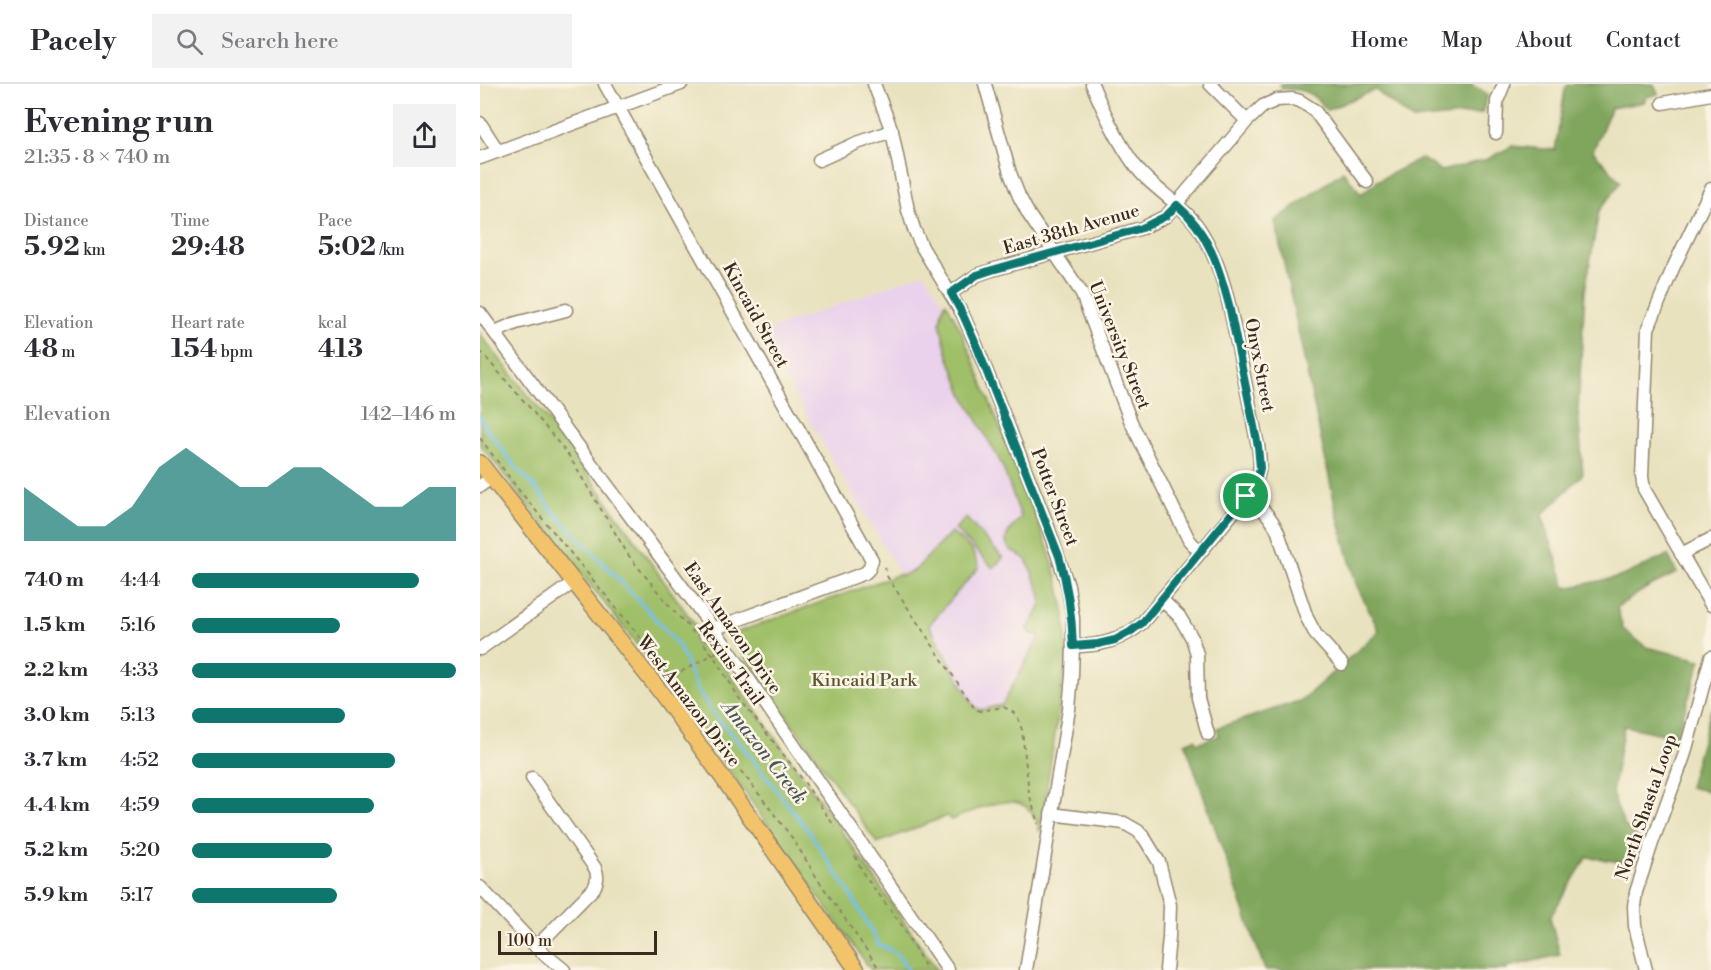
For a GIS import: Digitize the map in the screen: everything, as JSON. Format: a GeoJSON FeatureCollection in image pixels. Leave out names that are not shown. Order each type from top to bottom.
{"type":"FeatureCollection","features":[{"type":"Feature","properties":{"kind":"main road","name":"West Amazon Drive"},"geometry":{"type":"LineString","coordinates":[[480,463],[486,482],[574,582],[659,690],[856,970]]}},
{"type":"Feature","properties":{"kind":"street","name":"Kincaid Street"},"geometry":{"type":"LineString","coordinates":[[605,84],[871,555],[872,564],[866,573],[704,635]]}},
{"type":"Feature","properties":{"kind":"street"},"geometry":{"type":"LineString","coordinates":[[480,158],[681,84]]}},
{"type":"Feature","properties":{"kind":"street","name":"Potter Street"},"geometry":{"type":"LineString","coordinates":[[874,84],[892,131],[914,229],[963,315],[979,351],[1059,556],[1068,586],[1072,618],[1072,675],[1026,970]]}},
{"type":"Feature","properties":{"kind":"street","name":"University Street"},"geometry":{"type":"LineString","coordinates":[[985,84],[1010,173],[1019,196],[1029,215],[1081,292],[1131,422],[1189,540],[1200,552]]}},
{"type":"Feature","properties":{"kind":"street","name":"Onyx Street"},"geometry":{"type":"LineString","coordinates":[[1073,646],[1098,644],[1123,636],[1136,628],[1162,600],[1246,496],[1259,475],[1260,461],[1229,305],[1210,247],[1188,215],[1146,178],[1135,164],[1100,104],[1092,84]]}},
{"type":"Feature","properties":{"kind":"street"},"geometry":{"type":"LineString","coordinates":[[1210,84],[1248,121]]}},
{"type":"Feature","properties":{"kind":"street"},"geometry":{"type":"LineString","coordinates":[[1496,134],[1497,101],[1504,84]]}},
{"type":"Feature","properties":{"kind":"street"},"geometry":{"type":"LineString","coordinates":[[1663,103],[1711,94]]}},
{"type":"Feature","properties":{"kind":"street","name":"East 38th Avenue"},"geometry":{"type":"LineString","coordinates":[[951,293],[977,275],[1142,228],[1166,216],[1248,121],[1263,106],[1277,100],[1293,99],[1307,104],[1322,119],[1367,182]]}},
{"type":"Feature","properties":{"kind":"street"},"geometry":{"type":"LineString","coordinates":[[480,123],[498,151]]}},
{"type":"Feature","properties":{"kind":"street"},"geometry":{"type":"LineString","coordinates":[[819,160],[892,131]]}},
{"type":"Feature","properties":{"kind":"street"},"geometry":{"type":"LineString","coordinates":[[1711,189],[1673,268],[1647,335],[1642,481],[1644,489],[1711,605]]}},
{"type":"Feature","properties":{"kind":"street"},"geometry":{"type":"LineString","coordinates":[[495,332],[516,323],[566,310]]}},
{"type":"Feature","properties":{"kind":"street","name":"East Amazon Drive"},"geometry":{"type":"LineString","coordinates":[[480,313],[704,635],[948,970]]}},
{"type":"Feature","properties":{"kind":"street"},"geometry":{"type":"LineString","coordinates":[[1246,496],[1258,504],[1272,519],[1306,618],[1316,635],[1342,664]]}},
{"type":"Feature","properties":{"kind":"street"},"geometry":{"type":"LineString","coordinates":[[1681,554],[1711,539]]}},
{"type":"Feature","properties":{"kind":"street"},"geometry":{"type":"LineString","coordinates":[[480,649],[574,582]]}},
{"type":"Feature","properties":{"kind":"street"},"geometry":{"type":"LineString","coordinates":[[1162,600],[1179,616],[1192,638],[1197,654],[1198,699],[1208,734]]}},
{"type":"Feature","properties":{"kind":"street","name":"North Shasta Loop"},"geometry":{"type":"LineString","coordinates":[[1646,970],[1634,916],[1636,892],[1684,756],[1711,657]]}},
{"type":"Feature","properties":{"kind":"street"},"geometry":{"type":"LineString","coordinates":[[532,778],[597,874],[594,888],[536,947]]}},
{"type":"Feature","properties":{"kind":"street"},"geometry":{"type":"LineString","coordinates":[[1051,814],[1124,823],[1138,831],[1145,839],[1159,862],[1170,904],[1166,970]]}},
{"type":"Feature","properties":{"kind":"street"},"geometry":{"type":"LineString","coordinates":[[480,887],[536,947],[564,970]]}},
{"type":"Feature","properties":{"kind":"path","name":"Rexius Trail"},"geometry":{"type":"LineString","coordinates":[[480,351],[568,456],[629,556],[672,609],[704,635],[713,655],[739,698],[800,776],[838,831]]}},
{"type":"Feature","properties":{"kind":"path"},"geometry":{"type":"LineString","coordinates":[[480,438],[518,489],[635,629],[673,679],[715,740],[793,839],[880,970]]}},
{"type":"Feature","properties":{"kind":"path"},"geometry":{"type":"LineString","coordinates":[[885,567],[890,581],[975,709],[980,711],[1004,707],[1018,718],[1022,730],[1029,793],[1046,843]]}},
{"type":"Feature","properties":{"kind":"path"},"geometry":{"type":"LineString","coordinates":[[667,683],[681,672],[717,652]]}},
{"type":"Feature","properties":{"kind":"path"},"geometry":{"type":"LineString","coordinates":[[854,855],[864,875],[901,924],[927,970]]}},
{"type":"Feature","properties":{"kind":"shaded area"},"geometry":{"type":"Polygon","coordinates":[[[924,273],[945,305],[942,309],[964,396],[1002,465],[1046,578],[1040,634],[1002,705],[980,710],[974,706],[900,574],[759,334],[924,273]]]}},
{"type":"Feature","properties":{"kind":"green space"},"geometry":{"type":"Polygon","coordinates":[[[1280,84],[1470,84],[1488,94],[1482,113],[1413,120],[1375,90],[1327,110],[1308,93],[1296,89],[1282,89],[1280,84]]]}},
{"type":"Feature","properties":{"kind":"green space"},"geometry":{"type":"Polygon","coordinates":[[[1568,84],[1654,84],[1658,94],[1646,97],[1644,102],[1611,108],[1593,151],[1621,182],[1599,211],[1585,291],[1578,410],[1583,474],[1542,515],[1566,588],[1623,576],[1668,555],[1677,573],[1648,587],[1617,607],[1623,629],[1646,647],[1701,660],[1676,737],[1624,726],[1612,793],[1624,825],[1642,841],[1633,864],[1587,857],[1550,917],[1560,955],[1507,967],[1507,970],[1265,970],[1185,743],[1195,739],[1197,743],[1219,736],[1217,728],[1302,700],[1379,631],[1356,584],[1336,510],[1275,221],[1343,171],[1361,194],[1377,181],[1421,158],[1441,171],[1488,159],[1512,146],[1555,150],[1565,89],[1568,84]]]}},
{"type":"Feature","properties":{"kind":"green space","name":"Kincaid Park"},"geometry":{"type":"Polygon","coordinates":[[[946,302],[960,328],[1048,548],[1065,614],[1066,656],[1040,832],[1034,816],[1026,806],[1015,802],[1003,802],[951,820],[947,816],[877,843],[734,641],[735,633],[915,570],[951,532],[972,550],[979,567],[929,625],[974,706],[980,710],[1002,705],[1040,635],[1032,634],[1027,630],[1039,610],[1041,600],[1026,560],[1007,545],[1007,535],[1021,517],[1002,465],[964,396],[948,356],[940,323],[942,309],[946,302]]]}},
{"type":"Feature","properties":{"kind":"green space"},"geometry":{"type":"Polygon","coordinates":[[[480,334],[559,434],[855,850],[937,970],[871,970],[667,683],[480,444],[480,334]]]}},
{"type":"Feature","properties":{"kind":"green space"},"geometry":{"type":"Polygon","coordinates":[[[966,518],[1003,558],[993,568],[955,529],[966,518]]]}},
{"type":"Feature","properties":{"kind":"green space"},"geometry":{"type":"Polygon","coordinates":[[[1711,709],[1711,792],[1689,787],[1711,709]]]}},
{"type":"Feature","properties":{"kind":"waterway","name":"Amazon Creek"},"geometry":{"type":"LineString","coordinates":[[480,416],[484,425],[515,466],[553,511],[647,609],[679,646],[697,689],[713,713],[743,747],[810,833],[851,895],[879,945],[896,954],[908,970]]}},
{"type":"Feature","properties":{"kind":"route"},"geometry":{"type":"LineString","coordinates":[[1177,205],[1201,231],[1210,247],[1229,305],[1260,461],[1257,481],[1246,496],[1142,623],[1123,636],[1107,642],[1073,646],[1068,586],[1059,556],[975,342],[951,293],[977,275],[1155,223],[1177,205]]}}]}
